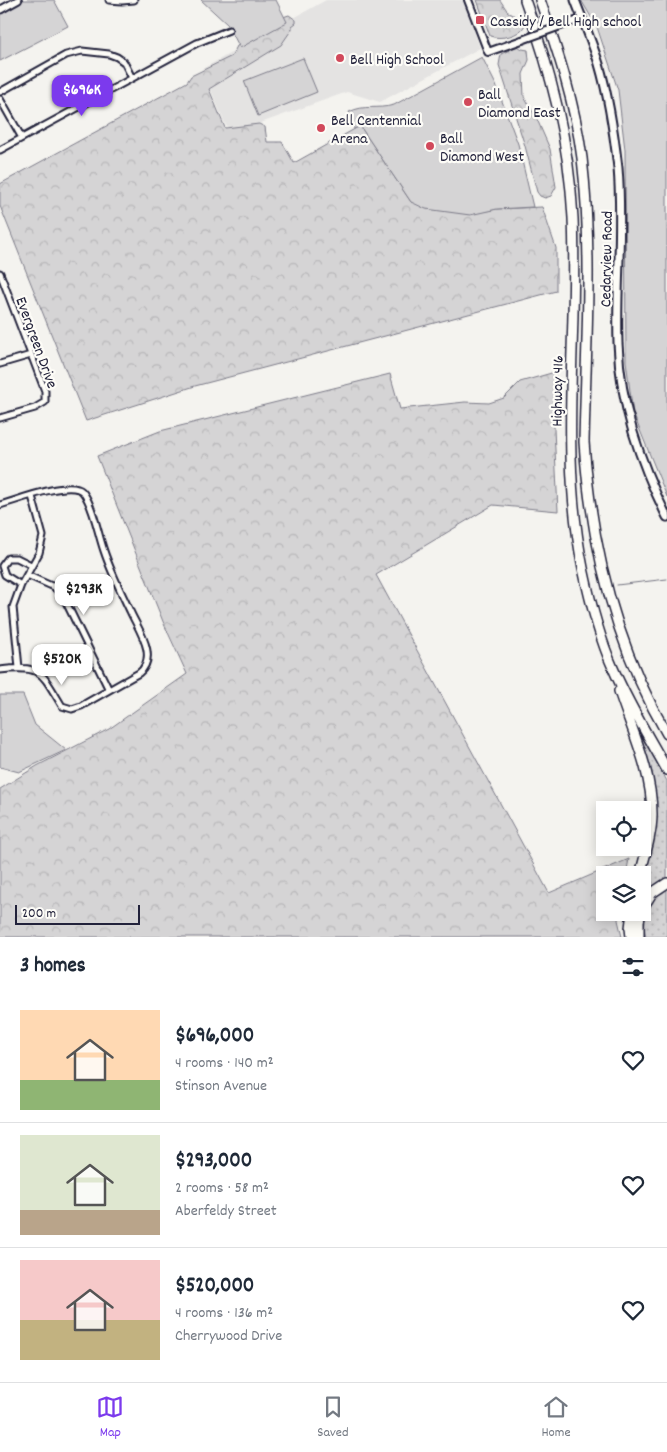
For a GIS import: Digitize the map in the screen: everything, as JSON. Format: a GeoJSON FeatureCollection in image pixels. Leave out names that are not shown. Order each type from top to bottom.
{"type":"FeatureCollection","features":[{"type":"Feature","properties":{"kind":"highway","name":"Highway 416"},"geometry":{"type":"LineString","coordinates":[[525,0],[545,55],[559,112],[567,158],[573,226],[571,472],[583,568],[612,667],[639,721],[667,770]]}},
{"type":"Feature","properties":{"kind":"highway","name":"Highway 416"},"geometry":{"type":"LineString","coordinates":[[540,0],[565,74],[582,157],[587,223],[584,442],[596,540],[610,604],[640,683],[667,734]]}},
{"type":"Feature","properties":{"kind":"highway"},"geometry":{"type":"LineString","coordinates":[[612,667],[647,773],[651,797],[650,832],[642,866]]}},
{"type":"Feature","properties":{"kind":"highway"},"geometry":{"type":"LineString","coordinates":[[656,715],[667,730]]}},
{"type":"Feature","properties":{"kind":"highway"},"geometry":{"type":"LineString","coordinates":[[651,895],[667,883]]}},
{"type":"Feature","properties":{"kind":"highway"},"geometry":{"type":"LineString","coordinates":[[630,937],[631,921]]}},
{"type":"Feature","properties":{"kind":"highway"},"geometry":{"type":"LineString","coordinates":[[639,921],[639,937]]}},
{"type":"Feature","properties":{"kind":"main road","name":"Cedarview Road"},"geometry":{"type":"LineString","coordinates":[[574,0],[591,41],[605,86],[618,169],[618,344],[625,402],[640,456],[655,495],[667,517]]}},
{"type":"Feature","properties":{"kind":"street"},"geometry":{"type":"LineString","coordinates":[[0,10],[18,0]]}},
{"type":"Feature","properties":{"kind":"street"},"geometry":{"type":"LineString","coordinates":[[109,0],[134,0]]}},
{"type":"Feature","properties":{"kind":"street"},"geometry":{"type":"LineString","coordinates":[[468,0],[488,52],[582,19]]}},
{"type":"Feature","properties":{"kind":"street"},"geometry":{"type":"LineString","coordinates":[[0,150],[197,43],[229,30]]}},
{"type":"Feature","properties":{"kind":"street"},"geometry":{"type":"LineString","coordinates":[[0,92],[66,55],[82,51],[109,54],[117,57],[124,62],[132,78]]}},
{"type":"Feature","properties":{"kind":"street"},"geometry":{"type":"LineString","coordinates":[[0,99],[22,138]]}},
{"type":"Feature","properties":{"kind":"street","name":"Evergreen Drive"},"geometry":{"type":"LineString","coordinates":[[0,273],[43,384],[45,402],[36,408],[0,418]]}},
{"type":"Feature","properties":{"kind":"street"},"geometry":{"type":"LineString","coordinates":[[0,364],[31,355]]}},
{"type":"Feature","properties":{"kind":"street"},"geometry":{"type":"LineString","coordinates":[[0,505],[64,487],[77,488],[82,491],[88,502],[112,572],[143,640],[148,658],[144,670],[81,706],[72,709],[62,706],[40,672],[20,668],[0,670]]}},
{"type":"Feature","properties":{"kind":"street"},"geometry":{"type":"LineString","coordinates":[[20,668],[13,607],[21,584],[39,553],[43,536],[32,496]]}},
{"type":"Feature","properties":{"kind":"street"},"geometry":{"type":"LineString","coordinates":[[21,584],[5,575],[2,566],[8,558],[17,558],[31,565]]}},
{"type":"Feature","properties":{"kind":"street"},"geometry":{"type":"LineString","coordinates":[[26,575],[54,587],[63,596],[109,690]]}},
{"type":"Feature","properties":{"kind":"shaded area","name":"Bell High School"},"geometry":{"type":"Polygon","coordinates":[[[326,0],[463,0],[480,48],[380,102],[347,92],[233,133],[225,124],[202,69],[326,0]]]}},
{"type":"Feature","properties":{"kind":"green space"},"geometry":{"type":"Polygon","coordinates":[[[14,0],[54,0],[68,26],[0,61],[0,8],[14,0]]]}},
{"type":"Feature","properties":{"kind":"green space"},"geometry":{"type":"Polygon","coordinates":[[[201,0],[276,0],[287,22],[240,48],[228,25],[201,0]]]}},
{"type":"Feature","properties":{"kind":"green space"},"geometry":{"type":"Polygon","coordinates":[[[477,0],[500,0],[508,12],[524,21],[525,25],[519,32],[509,36],[499,38],[490,36],[477,0]]]}},
{"type":"Feature","properties":{"kind":"green space"},"geometry":{"type":"Polygon","coordinates":[[[581,0],[667,0],[667,497],[633,413],[626,361],[625,150],[618,90],[597,27],[581,0]]]}},
{"type":"Feature","properties":{"kind":"green space"},"geometry":{"type":"Polygon","coordinates":[[[289,15],[296,20],[296,23],[292,26],[292,29],[281,45],[209,89],[225,128],[259,124],[265,127],[267,142],[282,142],[294,163],[360,126],[411,202],[470,214],[497,209],[542,207],[556,248],[556,291],[195,386],[86,421],[0,206],[0,184],[187,82],[191,76],[232,56],[237,46],[249,39],[268,22],[289,15]]]}},
{"type":"Feature","properties":{"kind":"green space"},"geometry":{"type":"Polygon","coordinates":[[[518,46],[528,50],[529,60],[523,74],[524,97],[536,117],[550,149],[556,187],[551,196],[545,198],[537,192],[525,146],[499,65],[501,54],[518,46]]]}},
{"type":"Feature","properties":{"kind":"green space"},"geometry":{"type":"Polygon","coordinates":[[[482,57],[496,85],[518,144],[533,207],[497,209],[470,215],[426,209],[411,202],[360,126],[354,129],[349,112],[360,108],[394,105],[482,57]]]}},
{"type":"Feature","properties":{"kind":"green space"},"geometry":{"type":"Polygon","coordinates":[[[303,58],[317,92],[258,116],[244,81],[303,58]]]}},
{"type":"Feature","properties":{"kind":"green space"},"geometry":{"type":"Polygon","coordinates":[[[555,372],[554,429],[558,511],[493,505],[376,575],[549,893],[596,873],[596,921],[618,921],[622,937],[0,937],[0,789],[37,766],[109,729],[187,674],[164,624],[97,456],[160,431],[390,374],[400,409],[465,402],[489,403],[504,398],[520,382],[555,372]]]}},
{"type":"Feature","properties":{"kind":"green space"},"geometry":{"type":"Polygon","coordinates":[[[0,695],[23,695],[35,725],[66,750],[19,772],[0,767],[0,695]]]}},
{"type":"Feature","properties":{"kind":"green space"},"geometry":{"type":"Polygon","coordinates":[[[632,719],[667,781],[667,879],[658,884],[651,892],[651,866],[645,866],[647,856],[651,856],[651,836],[654,821],[632,719]]]}},
{"type":"Feature","properties":{"kind":"green space"},"geometry":{"type":"Polygon","coordinates":[[[629,859],[628,866],[613,866],[629,859]]]}},
{"type":"Feature","properties":{"kind":"green space"},"geometry":{"type":"Polygon","coordinates":[[[667,889],[667,937],[646,937],[645,921],[651,921],[651,904],[661,892],[667,889]]]}},
{"type":"Feature","properties":{"kind":"waterway"},"geometry":{"type":"LineString","coordinates":[[617,585],[667,579]]}},
{"type":"Feature","properties":{"kind":"place","name":"Cassidy / Bell High school"},"geometry":{"type":"Point","coordinates":[480,20]}},
{"type":"Feature","properties":{"kind":"place","name":"Bell High School"},"geometry":{"type":"Point","coordinates":[340,58]}},
{"type":"Feature","properties":{"kind":"place","name":"Ball Diamond East"},"geometry":{"type":"Point","coordinates":[468,102]}},
{"type":"Feature","properties":{"kind":"place","name":"Bell Centennial Arena"},"geometry":{"type":"Point","coordinates":[321,128]}},
{"type":"Feature","properties":{"kind":"place","name":"Ball Diamond West"},"geometry":{"type":"Point","coordinates":[430,146]}}]}
